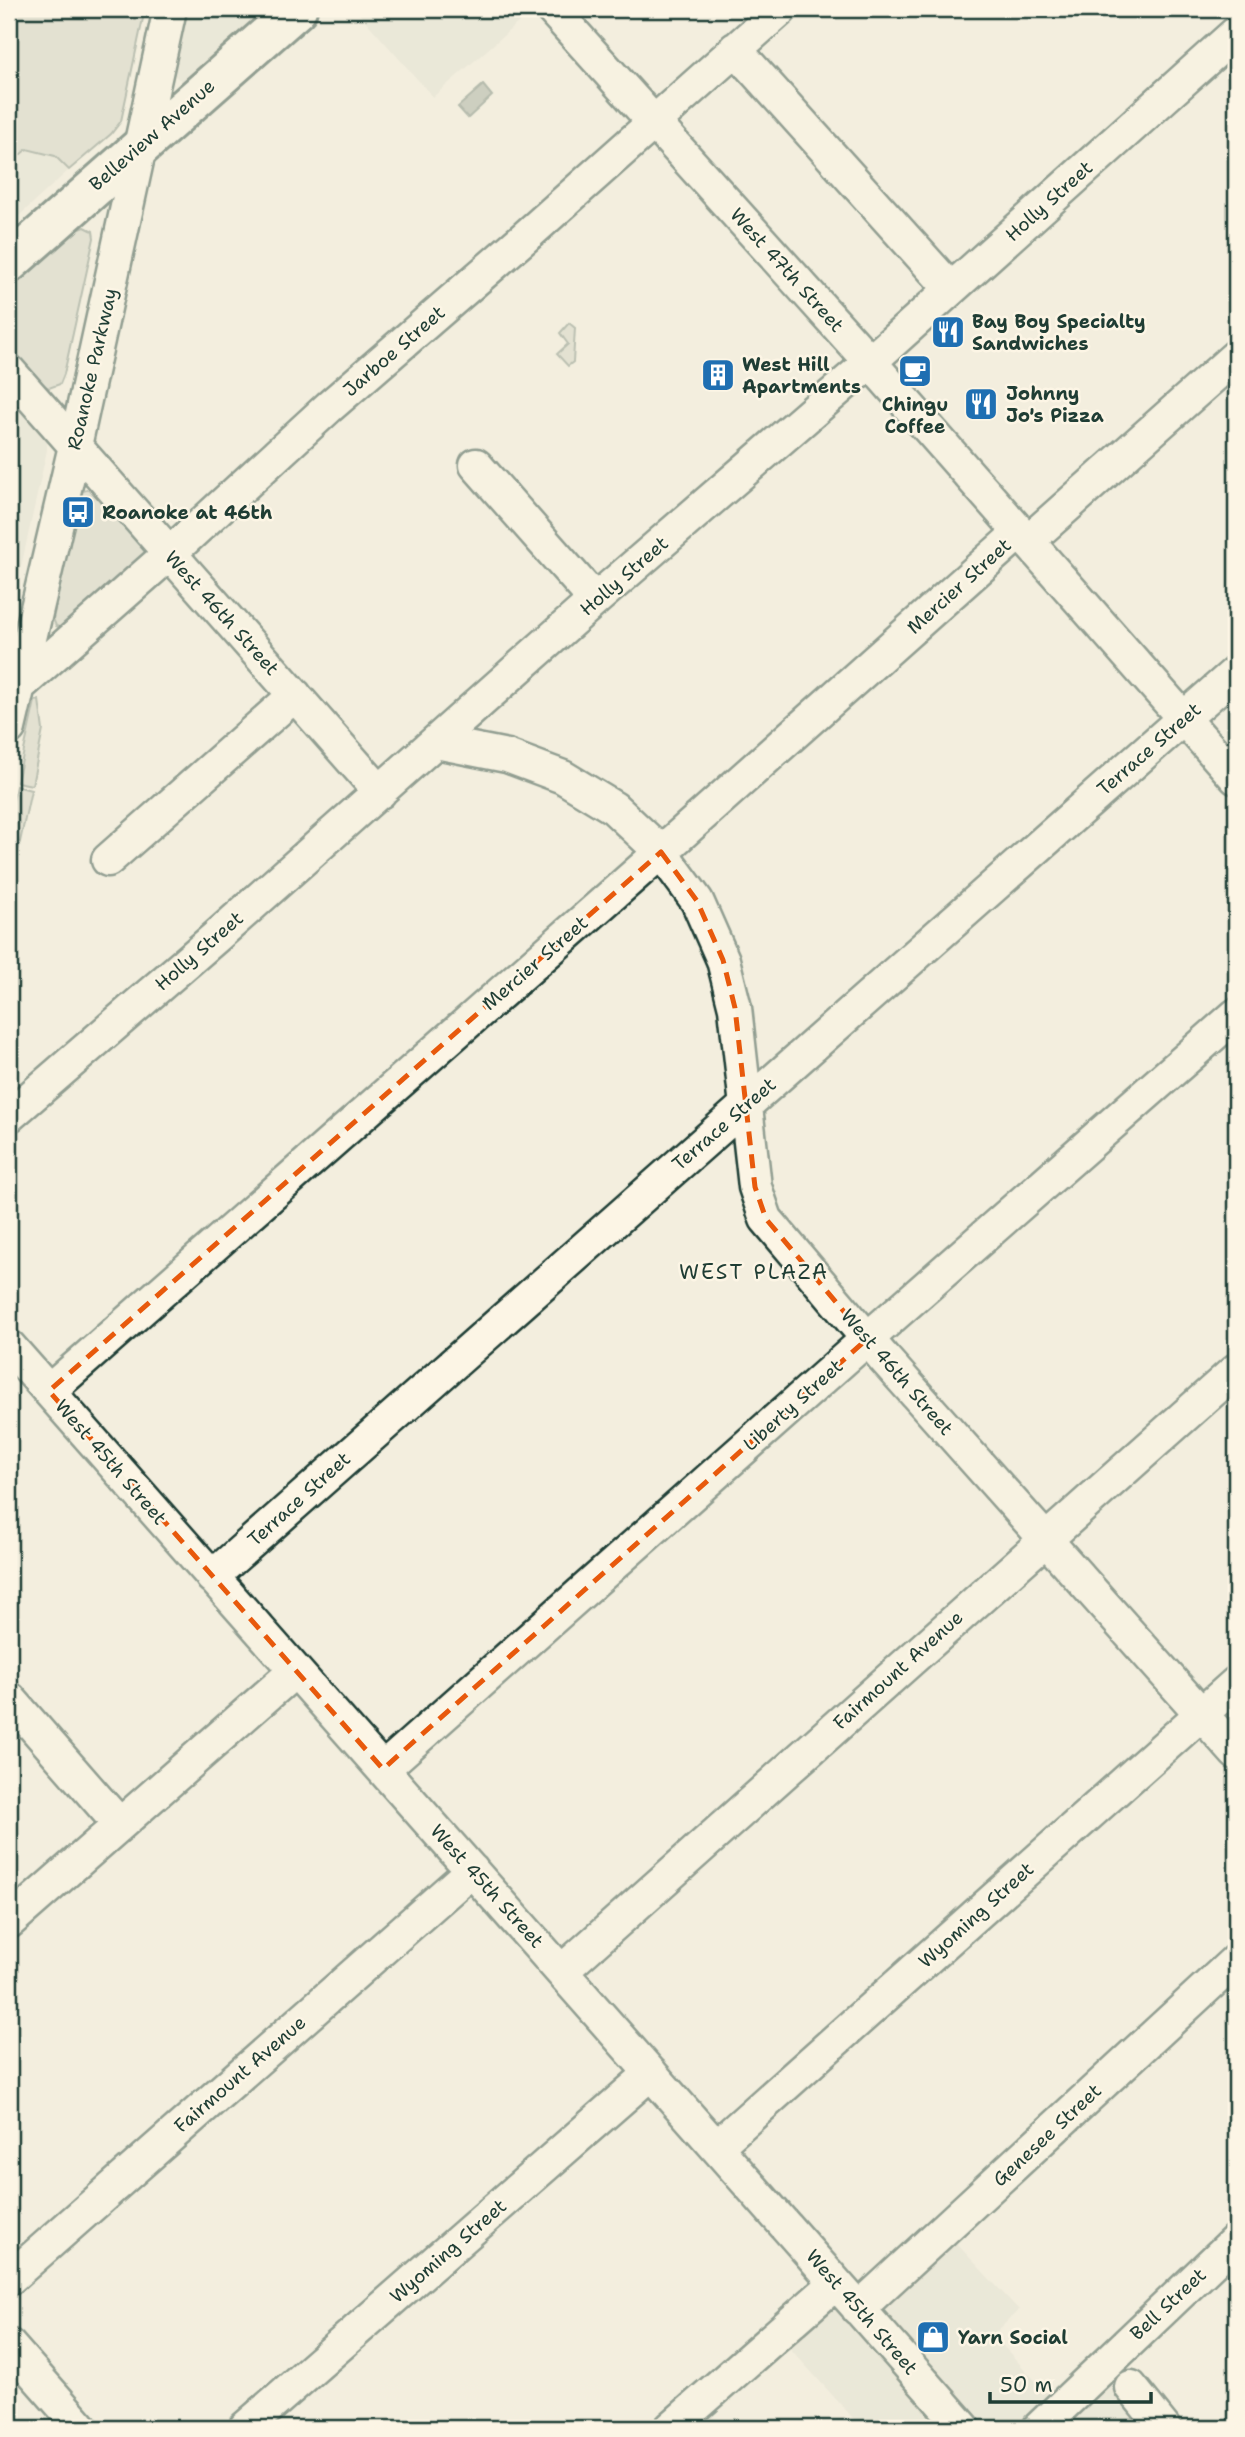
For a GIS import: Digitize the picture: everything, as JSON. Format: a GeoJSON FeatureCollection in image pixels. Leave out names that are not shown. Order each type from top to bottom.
{"type":"FeatureCollection","features":[{"type":"Feature","properties":{"kind":"main road","name":"Belleview Avenue"},"geometry":{"type":"LineString","coordinates":[[9,263],[296,9]]}},
{"type":"Feature","properties":{"kind":"street","name":"Roanoke Parkway"},"geometry":{"type":"LineString","coordinates":[[9,728],[13,691],[75,446],[170,9]]}},
{"type":"Feature","properties":{"kind":"street","name":"West 47th Street"},"geometry":{"type":"LineString","coordinates":[[552,9],[870,362],[1236,778]]}},
{"type":"Feature","properties":{"kind":"street","name":"Jarboe Street"},"geometry":{"type":"LineString","coordinates":[[13,691],[169,554],[329,407],[781,9]]}},
{"type":"Feature","properties":{"kind":"street","name":"Holly Street"},"geometry":{"type":"LineString","coordinates":[[9,1116],[217,936],[595,600],[870,362],[1236,33]]}},
{"type":"Feature","properties":{"kind":"street"},"geometry":{"type":"LineString","coordinates":[[735,49],[951,289]]}},
{"type":"Feature","properties":{"kind":"street","name":"Mercier Street"},"geometry":{"type":"LineString","coordinates":[[48,1391],[661,852],[1236,356]]}},
{"type":"Feature","properties":{"kind":"street","name":"West 46th Street"},"geometry":{"type":"LineString","coordinates":[[9,371],[380,792]]}},
{"type":"Feature","properties":{"kind":"street"},"geometry":{"type":"LineString","coordinates":[[476,465],[595,600]]}},
{"type":"Feature","properties":{"kind":"street","name":"Terrace Street"},"geometry":{"type":"LineString","coordinates":[[212,1577],[1236,672]]}},
{"type":"Feature","properties":{"kind":"street"},"geometry":{"type":"LineString","coordinates":[[108,860],[295,695]]}},
{"type":"Feature","properties":{"kind":"street","name":"West 46th Street"},"geometry":{"type":"LineString","coordinates":[[436,742],[507,756],[563,777],[614,808],[661,852],[697,901],[723,960],[735,1008],[755,1187],[765,1219],[867,1339],[1236,1754]]}},
{"type":"Feature","properties":{"kind":"street","name":"Liberty Street"},"geometry":{"type":"LineString","coordinates":[[383,1769],[1236,1015]]}},
{"type":"Feature","properties":{"kind":"street","name":"West 45th Street"},"geometry":{"type":"LineString","coordinates":[[9,1346],[964,2428]]}},
{"type":"Feature","properties":{"kind":"street","name":"Fairmount Avenue"},"geometry":{"type":"LineString","coordinates":[[562,1970],[1236,1370]]}},
{"type":"Feature","properties":{"kind":"street"},"geometry":{"type":"LineString","coordinates":[[9,1922],[295,1671]]}},
{"type":"Feature","properties":{"kind":"street","name":"Wyoming Street"},"geometry":{"type":"LineString","coordinates":[[716,2147],[1236,1682]]}},
{"type":"Feature","properties":{"kind":"street"},"geometry":{"type":"LineString","coordinates":[[9,1698],[118,1824]]}},
{"type":"Feature","properties":{"kind":"street","name":"Fairmount Avenue"},"geometry":{"type":"LineString","coordinates":[[9,2279],[472,1870]]}},
{"type":"Feature","properties":{"kind":"street","name":"Genesee Street"},"geometry":{"type":"LineString","coordinates":[[858,2309],[1236,1960]]}},
{"type":"Feature","properties":{"kind":"street","name":"Wyoming Street"},"geometry":{"type":"LineString","coordinates":[[245,2428],[651,2073]]}},
{"type":"Feature","properties":{"kind":"street","name":"Bell Street"},"geometry":{"type":"LineString","coordinates":[[1040,2428],[1236,2239]]}},
{"type":"Feature","properties":{"kind":"street"},"geometry":{"type":"LineString","coordinates":[[671,2428],[836,2283]]}},
{"type":"Feature","properties":{"kind":"street"},"geometry":{"type":"LineString","coordinates":[[9,2345],[82,2428]]}},
{"type":"Feature","properties":{"kind":"street"},"geometry":{"type":"LineString","coordinates":[[1131,2387],[1164,2428]]}},
{"type":"Feature","properties":{"kind":"highlighted area"},"geometry":{"type":"Polygon","coordinates":[[[661,852],[697,901],[723,960],[735,1008],[755,1187],[766,1219],[867,1339],[383,1769],[49,1391],[661,852]]]}},
{"type":"Feature","properties":{"kind":"shaded area"},"geometry":{"type":"Polygon","coordinates":[[[9,9],[145,9],[121,121],[111,134],[69,170],[55,156],[27,149],[9,164],[9,9]]]}},
{"type":"Feature","properties":{"kind":"shaded area"},"geometry":{"type":"Polygon","coordinates":[[[185,9],[268,9],[196,74],[182,81],[176,77],[173,70],[185,9]]]}},
{"type":"Feature","properties":{"kind":"shaded area"},"geometry":{"type":"Polygon","coordinates":[[[355,9],[534,9],[433,97],[355,9]]]}},
{"type":"Feature","properties":{"kind":"shaded area"},"geometry":{"type":"Polygon","coordinates":[[[483,85],[492,96],[468,118],[458,107],[483,85]]]}},
{"type":"Feature","properties":{"kind":"shaded area"},"geometry":{"type":"Polygon","coordinates":[[[27,149],[55,156],[69,170],[9,225],[9,164],[27,149]]]}},
{"type":"Feature","properties":{"kind":"shaded area"},"geometry":{"type":"Polygon","coordinates":[[[85,227],[93,231],[94,238],[64,374],[60,384],[49,388],[39,383],[9,349],[9,288],[72,232],[85,227]]]}},
{"type":"Feature","properties":{"kind":"shaded area"},"geometry":{"type":"Polygon","coordinates":[[[569,323],[575,328],[573,362],[568,366],[557,354],[568,344],[560,333],[569,323]]]}},
{"type":"Feature","properties":{"kind":"shaded area"},"geometry":{"type":"Polygon","coordinates":[[[9,389],[40,427],[47,441],[47,450],[9,621],[9,389]]]}},
{"type":"Feature","properties":{"kind":"shaded area"},"geometry":{"type":"Polygon","coordinates":[[[83,491],[96,491],[148,549],[148,555],[64,629],[56,626],[53,619],[78,498],[83,491]]]}},
{"type":"Feature","properties":{"kind":"shaded area"},"geometry":{"type":"Polygon","coordinates":[[[39,700],[43,730],[32,785],[17,782],[35,701],[39,700]]]}},
{"type":"Feature","properties":{"kind":"shaded area"},"geometry":{"type":"Polygon","coordinates":[[[16,786],[31,790],[9,894],[9,819],[16,786]]]}},
{"type":"Feature","properties":{"kind":"shaded area"},"geometry":{"type":"Polygon","coordinates":[[[955,2242],[1019,2310],[993,2335],[1054,2401],[1023,2428],[981,2428],[882,2317],[881,2313],[886,2304],[955,2242]]]}},
{"type":"Feature","properties":{"kind":"shaded area"},"geometry":{"type":"Polygon","coordinates":[[[833,2306],[837,2306],[947,2428],[862,2428],[787,2345],[833,2306]]]}},
{"type":"Feature","properties":{"kind":"shaded area"},"geometry":{"type":"Polygon","coordinates":[[[1120,2371],[1173,2428],[1060,2428],[1120,2371]]]}},
{"type":"Feature","properties":{"kind":"place","name":"Bay Boy Specialty Sandwiches"},"geometry":{"type":"Point","coordinates":[948,332]}},
{"type":"Feature","properties":{"kind":"place","name":"Chingu Coffee"},"geometry":{"type":"Point","coordinates":[915,371]}},
{"type":"Feature","properties":{"kind":"place","name":"West Hill Apartments"},"geometry":{"type":"Point","coordinates":[718,375]}},
{"type":"Feature","properties":{"kind":"place","name":"Johnny Jo's Pizza"},"geometry":{"type":"Point","coordinates":[981,404]}},
{"type":"Feature","properties":{"kind":"place","name":"Roanoke at 46th"},"geometry":{"type":"Point","coordinates":[78,512]}},
{"type":"Feature","properties":{"kind":"place","name":"Yarn Social"},"geometry":{"type":"Point","coordinates":[933,2337]}},
{"type":"Feature","properties":{"kind":"district","name":"WEST PLAZA"},"geometry":{"type":"Point","coordinates":[754,1272]}}]}
